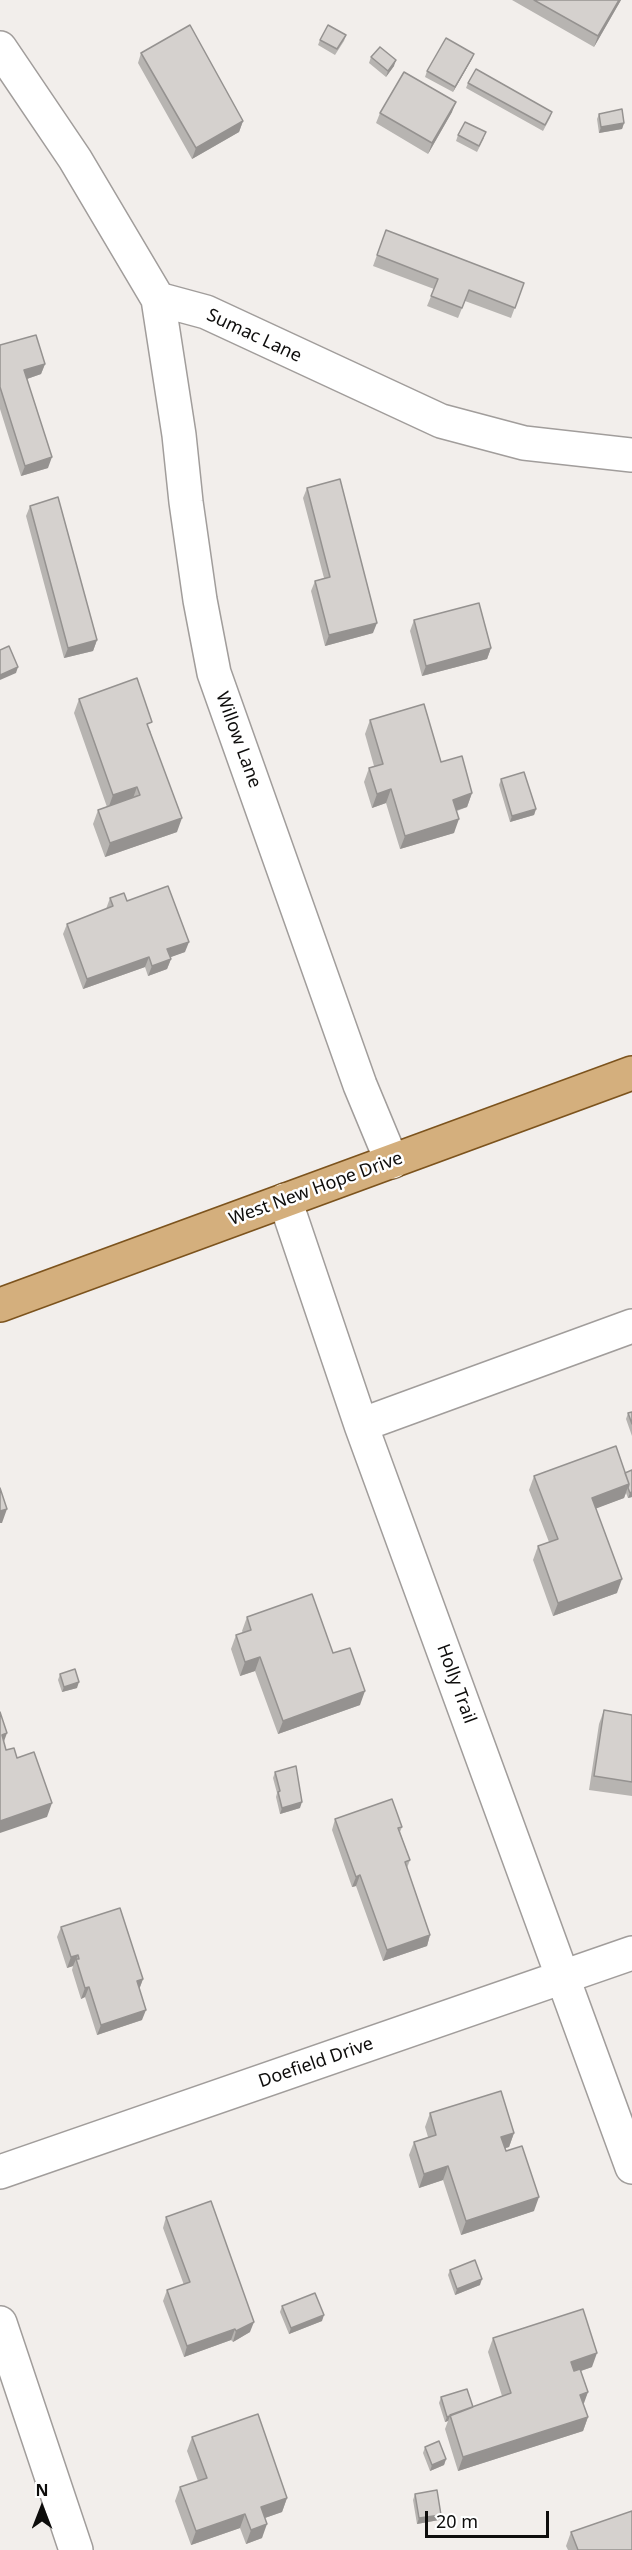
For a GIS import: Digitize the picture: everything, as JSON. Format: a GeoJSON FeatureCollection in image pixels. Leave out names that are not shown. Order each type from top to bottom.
{"type":"FeatureCollection","features":[{"type":"Feature","properties":{"kind":"main road","name":"West New Hope Drive"},"geometry":{"type":"LineString","coordinates":[[0,1305],[632,1073]]}},
{"type":"Feature","properties":{"kind":"street"},"geometry":{"type":"LineString","coordinates":[[0,48],[75,159],[159,299]]}},
{"type":"Feature","properties":{"kind":"street","name":"Sumac Lane"},"geometry":{"type":"LineString","coordinates":[[159,299],[206,312],[441,422],[524,443],[632,455]]}},
{"type":"Feature","properties":{"kind":"street","name":"Willow Lane"},"geometry":{"type":"LineString","coordinates":[[159,299],[200,600],[214,673],[360,1084],[392,1162]]}},
{"type":"Feature","properties":{"kind":"street","name":"Holly Trail"},"geometry":{"type":"LineString","coordinates":[[285,1200],[361,1425],[632,2167]]}},
{"type":"Feature","properties":{"kind":"street"},"geometry":{"type":"LineString","coordinates":[[361,1425],[632,1326]]}},
{"type":"Feature","properties":{"kind":"street","name":"Doefield Drive"},"geometry":{"type":"LineString","coordinates":[[0,2172],[632,1953]]}},
{"type":"Feature","properties":{"kind":"street"},"geometry":{"type":"LineString","coordinates":[[0,2323],[76,2550]]}},
{"type":"Feature","properties":{"kind":"building"},"geometry":{"type":"Polygon","coordinates":[[[534,0],[619,0],[598,36],[534,0]]]}},
{"type":"Feature","properties":{"kind":"building"},"geometry":{"type":"Polygon","coordinates":[[[190,25],[243,121],[196,148],[141,53],[190,25]]]}},
{"type":"Feature","properties":{"kind":"building"},"geometry":{"type":"Polygon","coordinates":[[[328,25],[346,35],[337,49],[320,40],[328,25]]]}},
{"type":"Feature","properties":{"kind":"building"},"geometry":{"type":"Polygon","coordinates":[[[446,38],[474,54],[455,87],[427,71],[446,38]]]}},
{"type":"Feature","properties":{"kind":"building"},"geometry":{"type":"Polygon","coordinates":[[[380,47],[396,60],[388,71],[371,57],[380,47]]]}},
{"type":"Feature","properties":{"kind":"building"},"geometry":{"type":"Polygon","coordinates":[[[476,69],[552,112],[545,125],[468,83],[476,69]]]}},
{"type":"Feature","properties":{"kind":"building"},"geometry":{"type":"Polygon","coordinates":[[[404,72],[456,102],[432,143],[380,113],[404,72]]]}},
{"type":"Feature","properties":{"kind":"building"},"geometry":{"type":"Polygon","coordinates":[[[622,109],[624,123],[601,127],[599,114],[622,109]]]}},
{"type":"Feature","properties":{"kind":"building"},"geometry":{"type":"Polygon","coordinates":[[[465,122],[486,132],[479,146],[458,135],[465,122]]]}},
{"type":"Feature","properties":{"kind":"building"},"geometry":{"type":"Polygon","coordinates":[[[386,230],[524,283],[515,308],[469,290],[462,308],[431,296],[438,279],[377,255],[386,230]]]}},
{"type":"Feature","properties":{"kind":"building"},"geometry":{"type":"Polygon","coordinates":[[[36,335],[45,364],[24,370],[52,457],[25,466],[0,387],[0,345],[36,335]]]}},
{"type":"Feature","properties":{"kind":"building"},"geometry":{"type":"Polygon","coordinates":[[[340,479],[377,623],[329,635],[315,581],[330,577],[307,488],[340,479]]]}},
{"type":"Feature","properties":{"kind":"building"},"geometry":{"type":"Polygon","coordinates":[[[58,497],[97,640],[68,648],[30,506],[58,497]]]}},
{"type":"Feature","properties":{"kind":"building"},"geometry":{"type":"Polygon","coordinates":[[[479,603],[491,648],[426,666],[414,620],[479,603]]]}},
{"type":"Feature","properties":{"kind":"building"},"geometry":{"type":"Polygon","coordinates":[[[9,646],[18,667],[0,675],[0,650],[9,646]]]}},
{"type":"Feature","properties":{"kind":"building"},"geometry":{"type":"Polygon","coordinates":[[[137,678],[152,722],[147,724],[182,818],[110,843],[98,810],[140,795],[137,787],[113,795],[79,699],[137,678]]]}},
{"type":"Feature","properties":{"kind":"building"},"geometry":{"type":"Polygon","coordinates":[[[424,704],[441,762],[462,756],[472,793],[453,800],[459,819],[405,836],[391,789],[377,794],[369,768],[383,764],[370,720],[424,704]]]}},
{"type":"Feature","properties":{"kind":"building"},"geometry":{"type":"Polygon","coordinates":[[[524,772],[536,809],[512,816],[501,779],[524,772]]]}},
{"type":"Feature","properties":{"kind":"building"},"geometry":{"type":"Polygon","coordinates":[[[168,886],[189,942],[167,949],[171,959],[152,966],[149,957],[87,979],[67,924],[113,906],[110,898],[124,893],[127,901],[168,886]]]}},
{"type":"Feature","properties":{"kind":"building"},"geometry":{"type":"Polygon","coordinates":[[[632,1412],[632,1424],[628,1413],[632,1412]]]}},
{"type":"Feature","properties":{"kind":"building"},"geometry":{"type":"Polygon","coordinates":[[[616,1446],[629,1484],[592,1498],[622,1579],[558,1603],[538,1546],[558,1539],[534,1476],[616,1446]]]}},
{"type":"Feature","properties":{"kind":"building"},"geometry":{"type":"Polygon","coordinates":[[[632,1470],[632,1492],[630,1493],[625,1473],[632,1470]]]}},
{"type":"Feature","properties":{"kind":"building"},"geometry":{"type":"Polygon","coordinates":[[[0,1488],[7,1509],[0,1511],[0,1488]]]}},
{"type":"Feature","properties":{"kind":"building"},"geometry":{"type":"Polygon","coordinates":[[[312,1594],[333,1653],[350,1648],[365,1691],[283,1721],[260,1657],[245,1662],[236,1635],[251,1630],[247,1617],[312,1594]]]}},
{"type":"Feature","properties":{"kind":"building"},"geometry":{"type":"Polygon","coordinates":[[[75,1669],[79,1682],[64,1687],[60,1674],[75,1669]]]}},
{"type":"Feature","properties":{"kind":"building"},"geometry":{"type":"Polygon","coordinates":[[[604,1710],[632,1715],[632,1782],[594,1776],[604,1710]]]}},
{"type":"Feature","properties":{"kind":"building"},"geometry":{"type":"Polygon","coordinates":[[[0,1712],[7,1733],[2,1735],[6,1750],[14,1748],[17,1758],[34,1752],[52,1803],[0,1821],[0,1712]]]}},
{"type":"Feature","properties":{"kind":"building"},"geometry":{"type":"Polygon","coordinates":[[[296,1766],[302,1802],[282,1808],[275,1772],[296,1766]]]}},
{"type":"Feature","properties":{"kind":"building"},"geometry":{"type":"Polygon","coordinates":[[[392,1799],[402,1827],[398,1828],[410,1860],[405,1862],[430,1935],[387,1950],[360,1875],[356,1877],[335,1819],[392,1799]]]}},
{"type":"Feature","properties":{"kind":"building"},"geometry":{"type":"Polygon","coordinates":[[[120,1908],[143,1979],[137,1981],[146,2010],[101,2025],[89,1987],[85,1988],[76,1959],[79,1959],[78,1955],[71,1957],[61,1927],[120,1908]]]}},
{"type":"Feature","properties":{"kind":"building"},"geometry":{"type":"Polygon","coordinates":[[[501,2091],[514,2133],[501,2137],[506,2151],[522,2146],[539,2197],[466,2221],[448,2166],[424,2174],[414,2142],[436,2135],[430,2113],[501,2091]]]}},
{"type":"Feature","properties":{"kind":"building"},"geometry":{"type":"Polygon","coordinates":[[[211,2201],[254,2322],[236,2331],[235,2329],[187,2346],[167,2290],[190,2282],[166,2217],[211,2201]]]}},
{"type":"Feature","properties":{"kind":"building"},"geometry":{"type":"Polygon","coordinates":[[[475,2260],[482,2279],[457,2289],[450,2270],[475,2260]]]}},
{"type":"Feature","properties":{"kind":"building"},"geometry":{"type":"Polygon","coordinates":[[[315,2293],[324,2315],[291,2328],[282,2306],[315,2293]]]}},
{"type":"Feature","properties":{"kind":"building"},"geometry":{"type":"Polygon","coordinates":[[[583,2309],[597,2353],[571,2362],[574,2371],[580,2369],[588,2392],[580,2395],[588,2417],[463,2457],[450,2415],[511,2393],[493,2338],[583,2309]]]}},
{"type":"Feature","properties":{"kind":"building"},"geometry":{"type":"Polygon","coordinates":[[[467,2389],[473,2407],[447,2417],[441,2397],[467,2389]]]}},
{"type":"Feature","properties":{"kind":"building"},"geometry":{"type":"Polygon","coordinates":[[[258,2414],[287,2498],[261,2507],[267,2524],[251,2530],[245,2514],[196,2531],[180,2487],[207,2478],[192,2437],[258,2414]]]}},
{"type":"Feature","properties":{"kind":"building"},"geometry":{"type":"Polygon","coordinates":[[[439,2441],[446,2459],[432,2465],[425,2447],[439,2441]]]}},
{"type":"Feature","properties":{"kind":"building"},"geometry":{"type":"Polygon","coordinates":[[[437,2490],[441,2515],[419,2518],[415,2494],[437,2490]]]}},
{"type":"Feature","properties":{"kind":"building"},"geometry":{"type":"Polygon","coordinates":[[[632,2511],[632,2550],[578,2550],[571,2532],[632,2511]]]}}]}
